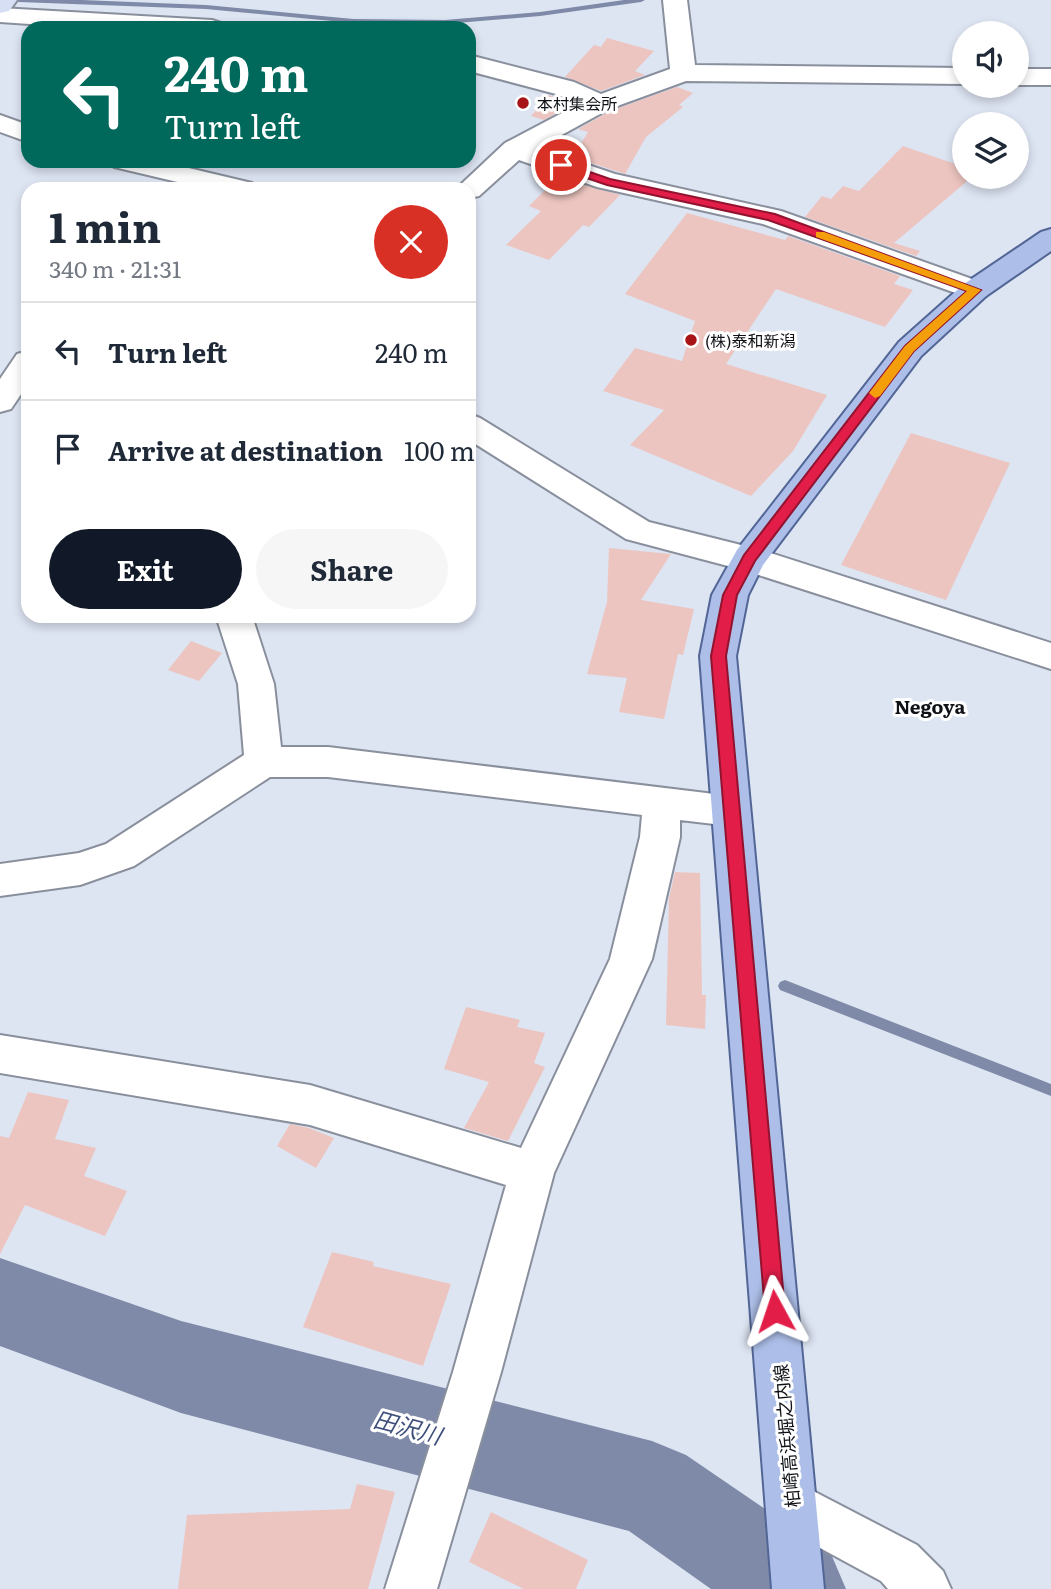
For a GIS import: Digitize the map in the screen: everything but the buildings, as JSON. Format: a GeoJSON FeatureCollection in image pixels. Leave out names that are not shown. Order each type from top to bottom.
{"type":"FeatureCollection","features":[{"type":"Feature","properties":{"kind":"main road"},"geometry":{"type":"LineString","coordinates":[[0,6],[5,0]]}},
{"type":"Feature","properties":{"kind":"main road","name":"柏崎高浜堀之内線"},"geometry":{"type":"LineString","coordinates":[[795,1546],[718,656],[730,595],[749,559],[910,349],[975,290],[1051,238]]}},
{"type":"Feature","properties":{"kind":"street"},"geometry":{"type":"LineString","coordinates":[[675,0],[684,73]]}},
{"type":"Feature","properties":{"kind":"street"},"geometry":{"type":"LineString","coordinates":[[0,15],[98,21]]}},
{"type":"Feature","properties":{"kind":"street"},"geometry":{"type":"LineString","coordinates":[[476,65],[565,88],[600,103]]}},
{"type":"Feature","properties":{"kind":"street"},"geometry":{"type":"LineString","coordinates":[[476,184],[515,149],[600,103],[684,73],[952,76]]}},
{"type":"Feature","properties":{"kind":"street"},"geometry":{"type":"LineString","coordinates":[[1029,77],[1051,77]]}},
{"type":"Feature","properties":{"kind":"street"},"geometry":{"type":"LineString","coordinates":[[0,123],[21,131]]}},
{"type":"Feature","properties":{"kind":"street"},"geometry":{"type":"LineString","coordinates":[[515,149],[607,181],[771,217],[975,290]]}},
{"type":"Feature","properties":{"kind":"street"},"geometry":{"type":"LineString","coordinates":[[154,168],[212,182]]}},
{"type":"Feature","properties":{"kind":"street"},"geometry":{"type":"LineString","coordinates":[[0,363],[21,361]]}},
{"type":"Feature","properties":{"kind":"street"},"geometry":{"type":"LineString","coordinates":[[0,402],[21,370]]}},
{"type":"Feature","properties":{"kind":"street"},"geometry":{"type":"LineString","coordinates":[[476,429],[638,531],[749,559],[1051,656]]}},
{"type":"Feature","properties":{"kind":"street"},"geometry":{"type":"LineString","coordinates":[[236,623],[256,684],[263,762]]}},
{"type":"Feature","properties":{"kind":"street"},"geometry":{"type":"LineString","coordinates":[[0,880],[80,869],[120,855],[263,762],[328,762],[731,811]]}},
{"type":"Feature","properties":{"kind":"street"},"geometry":{"type":"LineString","coordinates":[[412,1589],[477,1372],[532,1172],[631,959],[660,837],[662,804]]}},
{"type":"Feature","properties":{"kind":"street"},"geometry":{"type":"LineString","coordinates":[[0,1054],[310,1105],[532,1172]]}},
{"type":"Feature","properties":{"kind":"street"},"geometry":{"type":"LineString","coordinates":[[795,1546],[899,1563],[925,1589]]}},
{"type":"Feature","properties":{"kind":"waterway"},"geometry":{"type":"LineString","coordinates":[[19,0],[206,7],[353,21]]}},
{"type":"Feature","properties":{"kind":"waterway"},"geometry":{"type":"LineString","coordinates":[[457,21],[540,14],[641,0]]}},
{"type":"Feature","properties":{"kind":"waterway"},"geometry":{"type":"LineString","coordinates":[[785,986],[1051,1090]]}},
{"type":"Feature","properties":{"kind":"waterway","name":"田沢川"},"geometry":{"type":"LineString","coordinates":[[0,1302],[181,1367],[652,1489],[796,1589]]}},
{"type":"Feature","properties":{"kind":"slow traffic"},"geometry":{"type":"LineString","coordinates":[[820,234],[975,290],[910,349],[875,393]]}},
{"type":"Feature","properties":{"kind":"place","name":"本村集会所"},"geometry":{"type":"Point","coordinates":[523,103]}},
{"type":"Feature","properties":{"kind":"place","name":"(株)泰和新潟"},"geometry":{"type":"Point","coordinates":[691,340]}},
{"type":"Feature","properties":{"kind":"district","name":"Negoya"},"geometry":{"type":"Point","coordinates":[930,706]}},
{"type":"Feature","properties":{"kind":"route"},"geometry":{"type":"LineString","coordinates":[[561,165],[607,181],[771,217],[975,290],[910,349],[749,559],[730,595],[718,656],[775,1311]]}}]}
